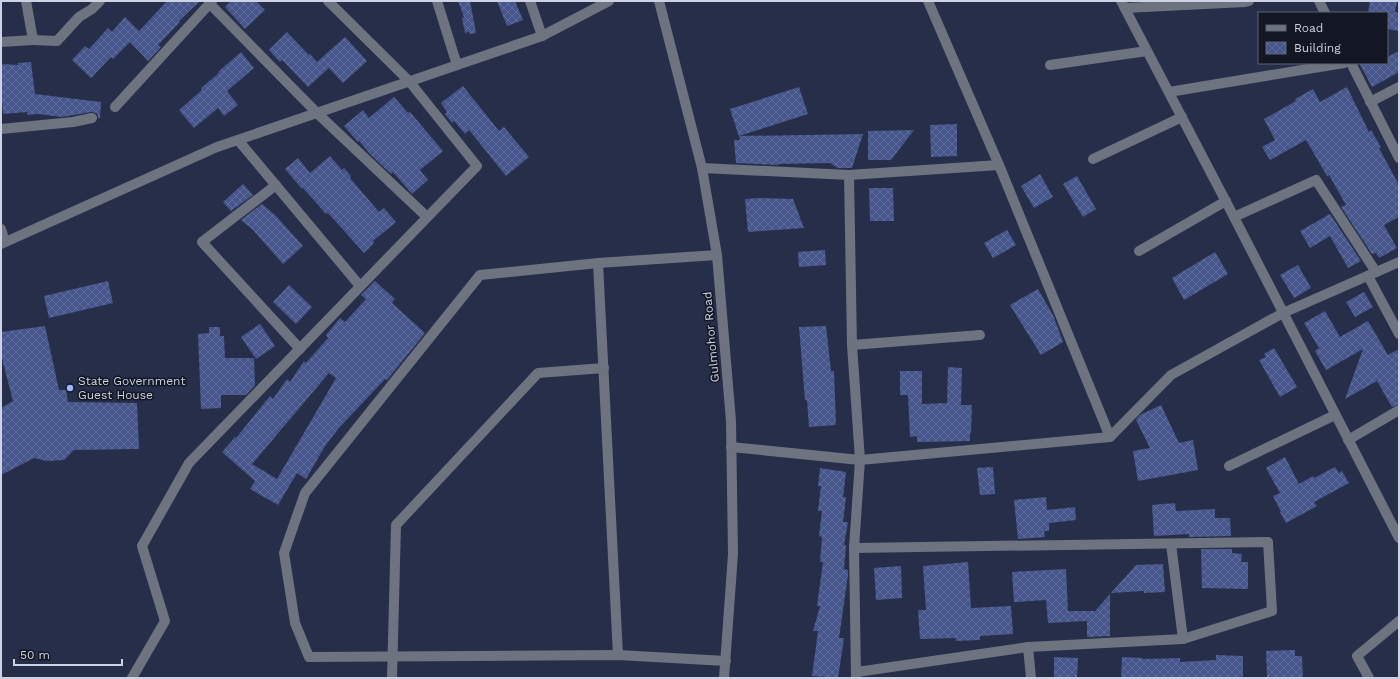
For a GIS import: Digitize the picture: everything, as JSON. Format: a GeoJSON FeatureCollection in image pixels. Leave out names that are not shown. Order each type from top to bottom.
{"type":"FeatureCollection","features":[{"type":"Feature","properties":{"kind":"street"},"geometry":{"type":"LineString","coordinates":[[26,1],[33,40]]}},
{"type":"Feature","properties":{"kind":"street"},"geometry":{"type":"LineString","coordinates":[[1,42],[57,40],[80,17],[92,9],[100,1]]}},
{"type":"Feature","properties":{"kind":"street"},"geometry":{"type":"LineString","coordinates":[[132,678],[165,621],[142,546],[189,463],[477,166],[409,81],[328,1]]}},
{"type":"Feature","properties":{"kind":"street"},"geometry":{"type":"LineString","coordinates":[[437,1],[457,65]]}},
{"type":"Feature","properties":{"kind":"street"},"geometry":{"type":"LineString","coordinates":[[530,1],[542,36]]}},
{"type":"Feature","properties":{"kind":"street"},"geometry":{"type":"LineString","coordinates":[[1,229],[3,243],[217,147],[542,36],[609,1]]}},
{"type":"Feature","properties":{"kind":"street","name":"Gulmohor Road"},"geometry":{"type":"LineString","coordinates":[[660,1],[702,168],[717,255],[731,421],[733,554],[724,678]]}},
{"type":"Feature","properties":{"kind":"street"},"geometry":{"type":"LineString","coordinates":[[928,1],[999,165],[1110,437]]}},
{"type":"Feature","properties":{"kind":"street"},"geometry":{"type":"LineString","coordinates":[[1249,1],[1123,4],[1399,538]]}},
{"type":"Feature","properties":{"kind":"street"},"geometry":{"type":"LineString","coordinates":[[1319,1],[1324,12]]}},
{"type":"Feature","properties":{"kind":"street"},"geometry":{"type":"LineString","coordinates":[[115,107],[211,2],[317,113],[427,217]]}},
{"type":"Feature","properties":{"kind":"street"},"geometry":{"type":"LineString","coordinates":[[1050,64],[1147,51]]}},
{"type":"Feature","properties":{"kind":"street"},"geometry":{"type":"LineString","coordinates":[[1169,92],[1338,64]]}},
{"type":"Feature","properties":{"kind":"street"},"geometry":{"type":"LineString","coordinates":[[1351,64],[1399,158]]}},
{"type":"Feature","properties":{"kind":"street"},"geometry":{"type":"LineString","coordinates":[[1370,102],[1399,87]]}},
{"type":"Feature","properties":{"kind":"street"},"geometry":{"type":"LineString","coordinates":[[1093,159],[1182,117]]}},
{"type":"Feature","properties":{"kind":"street"},"geometry":{"type":"LineString","coordinates":[[1,129],[73,122],[92,118]]}},
{"type":"Feature","properties":{"kind":"street"},"geometry":{"type":"LineString","coordinates":[[238,140],[360,286]]}},
{"type":"Feature","properties":{"kind":"street"},"geometry":{"type":"LineString","coordinates":[[702,168],[850,175],[999,165]]}},
{"type":"Feature","properties":{"kind":"street"},"geometry":{"type":"LineString","coordinates":[[850,175],[852,345],[860,460],[854,548],[857,675],[1028,647],[1183,639],[1272,611],[1268,542],[854,548]]}},
{"type":"Feature","properties":{"kind":"street"},"geometry":{"type":"LineString","coordinates":[[1234,217],[1316,180],[1372,274],[1399,334]]}},
{"type":"Feature","properties":{"kind":"street"},"geometry":{"type":"LineString","coordinates":[[276,184],[202,242],[300,348]]}},
{"type":"Feature","properties":{"kind":"street"},"geometry":{"type":"LineString","coordinates":[[1139,251],[1226,201]]}},
{"type":"Feature","properties":{"kind":"street"},"geometry":{"type":"LineString","coordinates":[[717,255],[598,263],[480,275],[305,493],[284,553],[295,623],[309,658],[618,655],[726,661]]}},
{"type":"Feature","properties":{"kind":"street"},"geometry":{"type":"LineString","coordinates":[[731,447],[860,460],[1110,437],[1171,376],[1284,313],[1399,262]]}},
{"type":"Feature","properties":{"kind":"street"},"geometry":{"type":"LineString","coordinates":[[598,263],[618,655]]}},
{"type":"Feature","properties":{"kind":"street"},"geometry":{"type":"LineString","coordinates":[[852,345],[980,335]]}},
{"type":"Feature","properties":{"kind":"street"},"geometry":{"type":"LineString","coordinates":[[392,678],[396,525],[538,372],[604,368]]}},
{"type":"Feature","properties":{"kind":"street"},"geometry":{"type":"LineString","coordinates":[[1348,440],[1399,410]]}},
{"type":"Feature","properties":{"kind":"street"},"geometry":{"type":"LineString","coordinates":[[1229,466],[1335,414]]}},
{"type":"Feature","properties":{"kind":"street"},"geometry":{"type":"LineString","coordinates":[[1171,544],[1183,639]]}},
{"type":"Feature","properties":{"kind":"street"},"geometry":{"type":"LineString","coordinates":[[1369,678],[1357,656],[1399,621]]}},
{"type":"Feature","properties":{"kind":"street"},"geometry":{"type":"LineString","coordinates":[[1028,647],[1031,678]]}},
{"type":"Feature","properties":{"kind":"building"},"geometry":{"type":"Polygon","coordinates":[[[167,1],[200,1],[179,21],[180,22],[158,45],[161,47],[148,61],[130,42],[113,59],[111,57],[91,78],[72,60],[85,46],[89,49],[108,28],[112,32],[125,17],[139,31],[167,1]]]}},
{"type":"Feature","properties":{"kind":"building"},"geometry":{"type":"Polygon","coordinates":[[[231,1],[256,1],[265,10],[245,29],[225,7],[231,1]]]}},
{"type":"Feature","properties":{"kind":"building"},"geometry":{"type":"Polygon","coordinates":[[[458,1],[470,1],[476,33],[465,33],[462,18],[464,17],[458,1]]]}},
{"type":"Feature","properties":{"kind":"building"},"geometry":{"type":"Polygon","coordinates":[[[497,1],[515,1],[523,20],[507,26],[497,1]]]}},
{"type":"Feature","properties":{"kind":"building"},"geometry":{"type":"Polygon","coordinates":[[[1370,1],[1397,1],[1395,12],[1399,13],[1399,31],[1388,29],[1388,12],[1368,12],[1370,1]]]}},
{"type":"Feature","properties":{"kind":"building"},"geometry":{"type":"Polygon","coordinates":[[[287,32],[317,62],[345,37],[367,61],[343,83],[329,68],[308,87],[282,60],[280,62],[269,50],[287,32]]]}},
{"type":"Feature","properties":{"kind":"building"},"geometry":{"type":"Polygon","coordinates":[[[1399,51],[1399,72],[1372,87],[1360,64],[1388,64],[1388,56],[1399,51]]]}},
{"type":"Feature","properties":{"kind":"building"},"geometry":{"type":"Polygon","coordinates":[[[241,52],[254,68],[227,91],[238,105],[224,116],[218,108],[194,128],[179,110],[241,52]]]}},
{"type":"Feature","properties":{"kind":"building"},"geometry":{"type":"Polygon","coordinates":[[[31,62],[35,94],[101,102],[100,118],[98,118],[97,113],[91,112],[62,117],[38,114],[27,115],[27,112],[3,114],[1,64],[18,65],[18,63],[31,62]]]}},
{"type":"Feature","properties":{"kind":"building"},"geometry":{"type":"Polygon","coordinates":[[[463,86],[499,131],[504,127],[529,157],[506,176],[469,130],[465,134],[454,121],[452,123],[445,114],[447,112],[441,103],[463,86]]]}},
{"type":"Feature","properties":{"kind":"building"},"geometry":{"type":"Polygon","coordinates":[[[799,87],[808,114],[739,136],[863,134],[852,168],[838,168],[830,163],[779,165],[736,163],[734,140],[740,140],[730,109],[799,87]]]}},
{"type":"Feature","properties":{"kind":"building"},"geometry":{"type":"Polygon","coordinates":[[[1347,87],[1369,132],[1371,130],[1381,147],[1379,148],[1399,185],[1399,217],[1384,225],[1397,248],[1379,258],[1376,253],[1372,254],[1341,207],[1346,205],[1329,175],[1327,176],[1306,140],[1270,160],[1262,147],[1275,140],[1264,119],[1296,101],[1295,99],[1313,89],[1320,102],[1347,87]]]}},
{"type":"Feature","properties":{"kind":"building"},"geometry":{"type":"Polygon","coordinates":[[[394,97],[408,113],[410,112],[443,151],[420,170],[428,180],[412,194],[393,172],[391,174],[344,126],[363,110],[369,118],[394,97]]]}},
{"type":"Feature","properties":{"kind":"building"},"geometry":{"type":"Polygon","coordinates":[[[957,124],[957,156],[931,157],[930,125],[957,124]]]}},
{"type":"Feature","properties":{"kind":"building"},"geometry":{"type":"Polygon","coordinates":[[[914,130],[891,160],[868,160],[868,131],[914,130]]]}},
{"type":"Feature","properties":{"kind":"building"},"geometry":{"type":"Polygon","coordinates":[[[330,156],[342,170],[344,168],[351,176],[350,178],[379,212],[384,208],[396,222],[373,241],[374,243],[364,253],[328,213],[326,214],[303,188],[302,189],[285,169],[298,158],[310,173],[330,156]]]}},
{"type":"Feature","properties":{"kind":"building"},"geometry":{"type":"Polygon","coordinates":[[[1040,174],[1053,197],[1034,208],[1021,186],[1040,174]]]}},
{"type":"Feature","properties":{"kind":"building"},"geometry":{"type":"Polygon","coordinates":[[[1077,176],[1096,209],[1083,217],[1063,184],[1077,176]]]}},
{"type":"Feature","properties":{"kind":"building"},"geometry":{"type":"Polygon","coordinates":[[[243,184],[253,195],[231,211],[223,202],[243,184]]]}},
{"type":"Feature","properties":{"kind":"building"},"geometry":{"type":"Polygon","coordinates":[[[869,188],[893,188],[894,221],[870,221],[869,188]]]}},
{"type":"Feature","properties":{"kind":"building"},"geometry":{"type":"Polygon","coordinates":[[[745,199],[793,199],[804,228],[748,232],[745,199]]]}},
{"type":"Feature","properties":{"kind":"building"},"geometry":{"type":"Polygon","coordinates":[[[262,204],[276,216],[303,246],[283,264],[253,230],[241,220],[262,204]]]}},
{"type":"Feature","properties":{"kind":"building"},"geometry":{"type":"Polygon","coordinates":[[[1330,214],[1361,261],[1348,268],[1330,236],[1310,248],[1300,231],[1330,214]]]}},
{"type":"Feature","properties":{"kind":"building"},"geometry":{"type":"Polygon","coordinates":[[[1007,230],[1016,245],[993,258],[984,243],[1007,230]]]}},
{"type":"Feature","properties":{"kind":"building"},"geometry":{"type":"Polygon","coordinates":[[[825,250],[826,265],[799,267],[798,252],[825,250]]]}},
{"type":"Feature","properties":{"kind":"building"},"geometry":{"type":"Polygon","coordinates":[[[1215,252],[1228,274],[1184,300],[1172,278],[1215,252]]]}},
{"type":"Feature","properties":{"kind":"building"},"geometry":{"type":"Polygon","coordinates":[[[1298,265],[1311,288],[1294,298],[1280,275],[1298,265]]]}},
{"type":"Feature","properties":{"kind":"building"},"geometry":{"type":"Polygon","coordinates":[[[108,281],[113,303],[49,318],[44,296],[108,281]]]}},
{"type":"Feature","properties":{"kind":"building"},"geometry":{"type":"Polygon","coordinates":[[[375,281],[395,299],[392,303],[425,333],[387,380],[385,379],[339,428],[325,446],[306,479],[297,473],[278,505],[250,489],[255,481],[222,452],[235,437],[236,438],[270,396],[273,399],[287,379],[290,382],[304,361],[306,363],[328,338],[326,335],[340,318],[345,322],[366,299],[361,295],[375,281]],[[329,373],[252,464],[277,479],[336,378],[329,373]]]}},
{"type":"Feature","properties":{"kind":"building"},"geometry":{"type":"Polygon","coordinates":[[[289,285],[312,307],[296,324],[273,302],[289,285]]]}},
{"type":"Feature","properties":{"kind":"building"},"geometry":{"type":"Polygon","coordinates":[[[1038,289],[1053,315],[1063,342],[1041,355],[1010,305],[1038,289]]]}},
{"type":"Feature","properties":{"kind":"building"},"geometry":{"type":"Polygon","coordinates":[[[1364,292],[1373,307],[1355,317],[1346,302],[1364,292]]]}},
{"type":"Feature","properties":{"kind":"building"},"geometry":{"type":"Polygon","coordinates":[[[1325,311],[1340,337],[1368,321],[1388,355],[1399,349],[1399,404],[1392,407],[1377,381],[1345,399],[1363,349],[1326,370],[1315,351],[1319,348],[1304,323],[1325,311]]]}},
{"type":"Feature","properties":{"kind":"building"},"geometry":{"type":"Polygon","coordinates":[[[260,324],[275,346],[256,359],[241,337],[260,324]]]}},
{"type":"Feature","properties":{"kind":"building"},"geometry":{"type":"Polygon","coordinates":[[[45,326],[59,390],[66,390],[68,402],[137,403],[139,449],[74,450],[64,460],[47,461],[34,458],[1,475],[1,408],[13,401],[1,355],[1,332],[45,326]]]}},
{"type":"Feature","properties":{"kind":"building"},"geometry":{"type":"Polygon","coordinates":[[[826,326],[831,371],[834,371],[836,425],[809,427],[807,400],[805,400],[799,327],[826,326]]]}},
{"type":"Feature","properties":{"kind":"building"},"geometry":{"type":"Polygon","coordinates":[[[209,327],[220,327],[220,336],[224,336],[225,358],[254,358],[255,385],[246,395],[221,395],[221,408],[201,409],[198,334],[209,333],[209,327]]]}},
{"type":"Feature","properties":{"kind":"building"},"geometry":{"type":"Polygon","coordinates":[[[1274,348],[1297,387],[1280,397],[1259,360],[1266,357],[1264,354],[1274,348]]]}},
{"type":"Feature","properties":{"kind":"building"},"geometry":{"type":"Polygon","coordinates":[[[948,367],[962,368],[961,405],[972,405],[970,441],[917,442],[917,436],[910,437],[908,395],[900,395],[900,371],[922,371],[922,404],[947,403],[948,367]]]}},
{"type":"Feature","properties":{"kind":"building"},"geometry":{"type":"Polygon","coordinates":[[[1161,405],[1179,443],[1193,440],[1198,470],[1138,481],[1133,451],[1150,448],[1136,420],[1140,415],[1161,405]]]}},
{"type":"Feature","properties":{"kind":"building"},"geometry":{"type":"Polygon","coordinates":[[[1285,457],[1299,484],[1313,476],[1314,478],[1335,467],[1339,473],[1342,471],[1349,483],[1314,502],[1317,506],[1286,523],[1273,496],[1280,493],[1266,468],[1285,457]]]}},
{"type":"Feature","properties":{"kind":"building"},"geometry":{"type":"Polygon","coordinates":[[[993,467],[995,494],[980,495],[977,468],[993,467]]]}},
{"type":"Feature","properties":{"kind":"building"},"geometry":{"type":"Polygon","coordinates":[[[820,468],[846,472],[843,497],[846,497],[843,522],[848,522],[844,545],[846,545],[844,569],[848,570],[848,575],[839,638],[844,638],[838,678],[812,676],[818,631],[813,631],[820,606],[817,606],[823,562],[820,562],[822,537],[819,536],[822,511],[818,511],[821,486],[818,486],[820,468]]]}},
{"type":"Feature","properties":{"kind":"building"},"geometry":{"type":"Polygon","coordinates":[[[1046,497],[1047,510],[1075,507],[1076,520],[1049,523],[1049,531],[1044,531],[1045,537],[1018,539],[1014,500],[1046,497]]]}},
{"type":"Feature","properties":{"kind":"building"},"geometry":{"type":"Polygon","coordinates":[[[1175,503],[1176,511],[1215,509],[1215,518],[1230,518],[1231,536],[1189,537],[1189,534],[1154,536],[1152,505],[1175,503]]]}},
{"type":"Feature","properties":{"kind":"building"},"geometry":{"type":"Polygon","coordinates":[[[1201,549],[1232,549],[1232,553],[1242,554],[1241,562],[1248,562],[1248,589],[1202,588],[1201,549]]]}},
{"type":"Feature","properties":{"kind":"building"},"geometry":{"type":"Polygon","coordinates":[[[968,562],[971,608],[1011,606],[1013,634],[980,636],[980,640],[956,641],[956,638],[920,639],[918,610],[926,610],[923,566],[968,562]]]}},
{"type":"Feature","properties":{"kind":"building"},"geometry":{"type":"Polygon","coordinates":[[[1163,564],[1165,592],[1144,593],[1144,591],[1111,593],[1136,565],[1163,564]]]}},
{"type":"Feature","properties":{"kind":"building"},"geometry":{"type":"Polygon","coordinates":[[[901,566],[902,598],[876,600],[874,568],[901,566]]]}},
{"type":"Feature","properties":{"kind":"building"},"geometry":{"type":"Polygon","coordinates":[[[1066,569],[1068,611],[1095,611],[1110,594],[1110,636],[1087,637],[1087,621],[1048,623],[1046,600],[1014,602],[1012,572],[1066,569]]]}},
{"type":"Feature","properties":{"kind":"building"},"geometry":{"type":"Polygon","coordinates":[[[1295,650],[1295,656],[1302,656],[1303,678],[1267,678],[1266,651],[1295,650]]]}},
{"type":"Feature","properties":{"kind":"building"},"geometry":{"type":"Polygon","coordinates":[[[1216,655],[1243,656],[1243,678],[1121,678],[1122,657],[1142,659],[1180,658],[1180,662],[1216,660],[1216,655]]]}},
{"type":"Feature","properties":{"kind":"building"},"geometry":{"type":"Polygon","coordinates":[[[1054,657],[1078,658],[1077,678],[1054,678],[1054,657]]]}},
{"type":"Feature","properties":{"kind":"place","name":"State Government Guest House"},"geometry":{"type":"Point","coordinates":[70,388]}}]}
